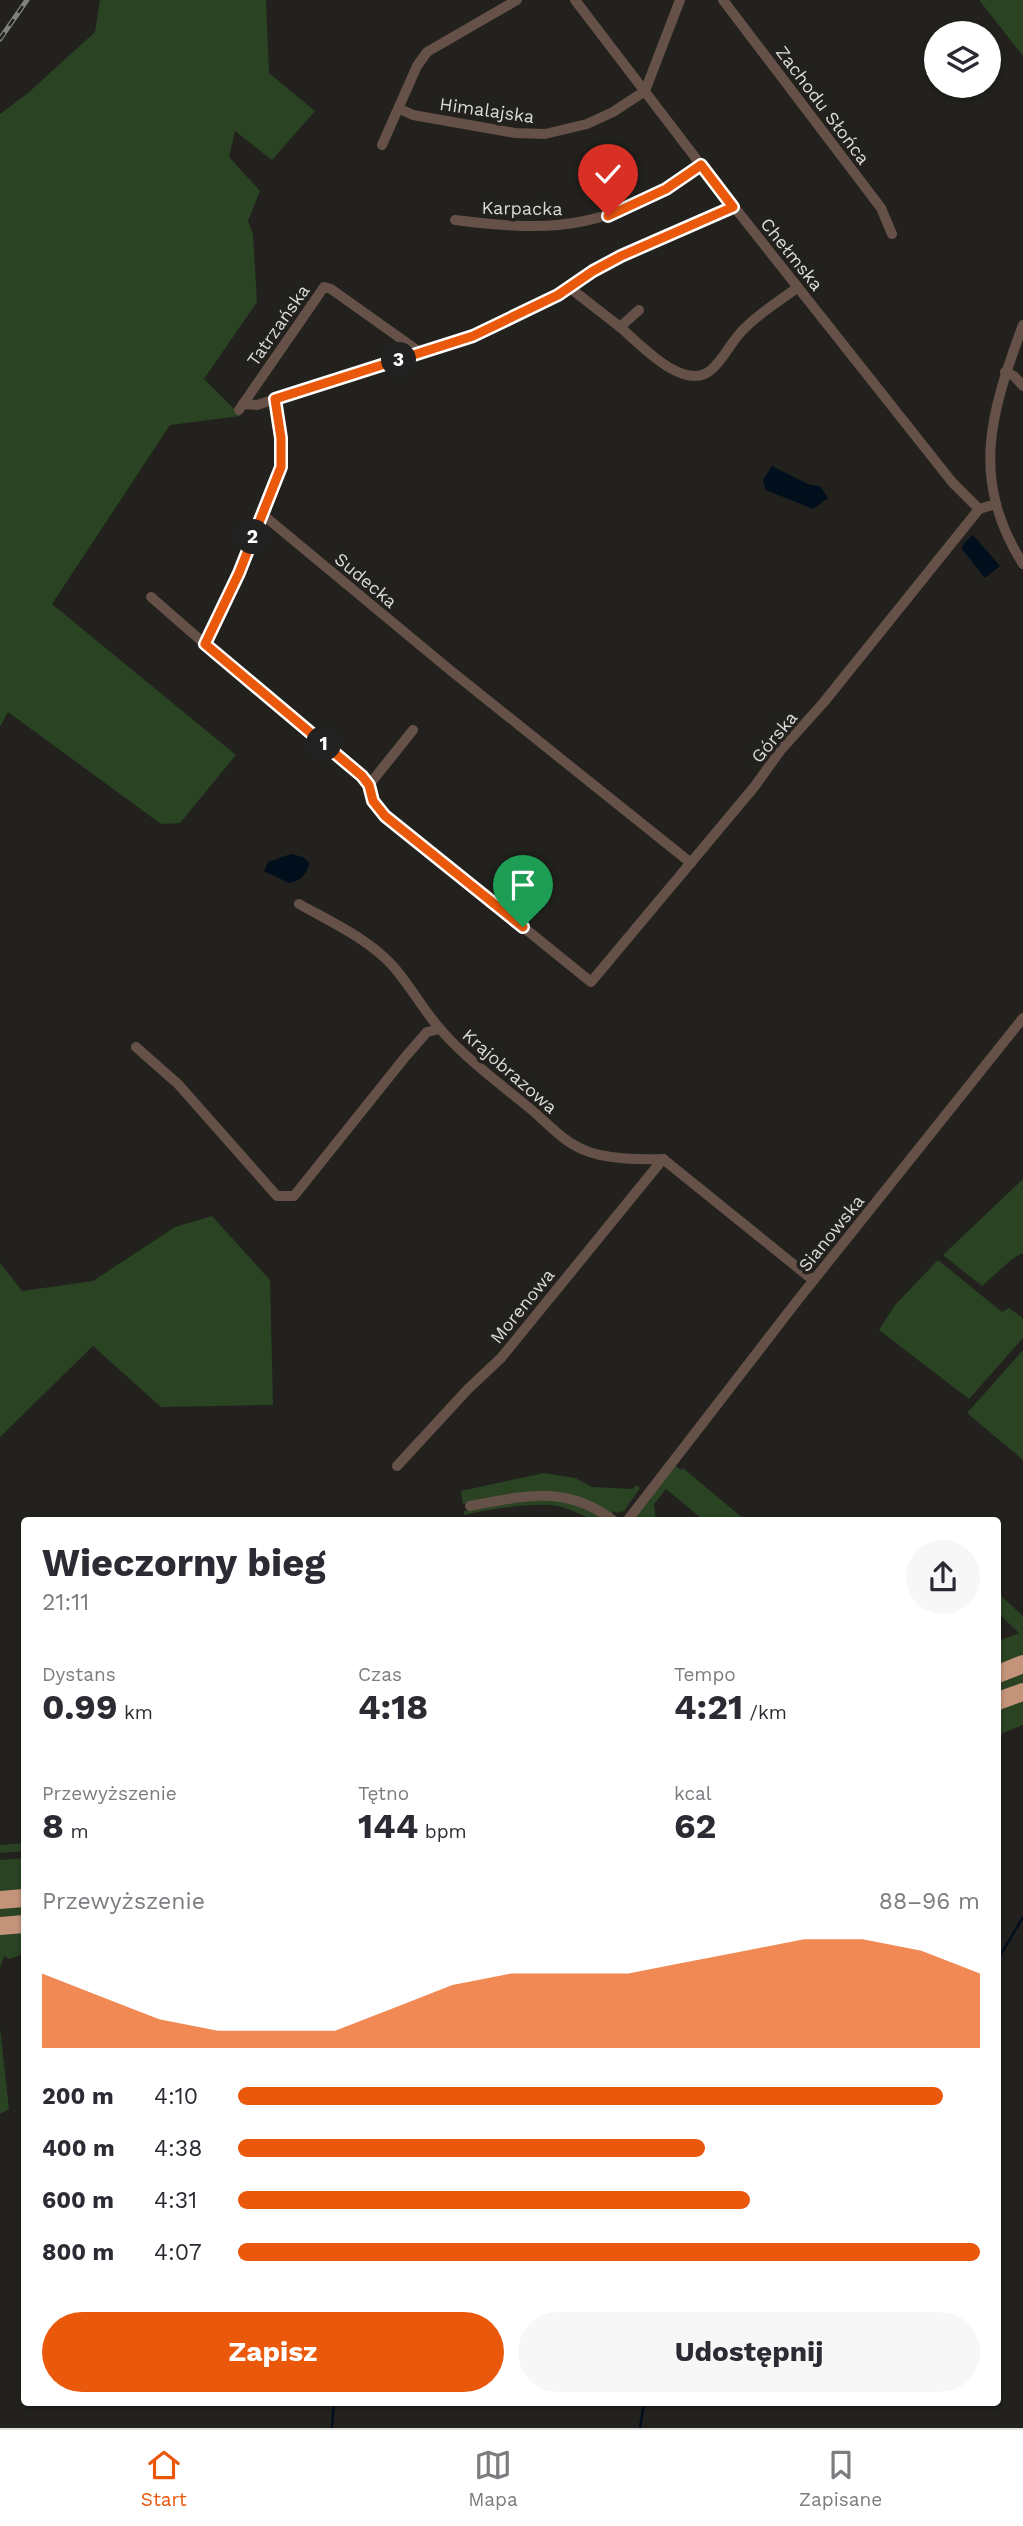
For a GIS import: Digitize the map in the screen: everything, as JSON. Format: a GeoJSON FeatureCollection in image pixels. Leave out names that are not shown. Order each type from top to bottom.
{"type":"FeatureCollection","features":[{"type":"Feature","properties":{"kind":"highway"},"geometry":{"type":"LineString","coordinates":[[1001,1673],[1023,1664]]}},
{"type":"Feature","properties":{"kind":"highway"},"geometry":{"type":"LineString","coordinates":[[1001,1701],[1023,1692]]}},
{"type":"Feature","properties":{"kind":"highway"},"geometry":{"type":"LineString","coordinates":[[0,1900],[21,1898]]}},
{"type":"Feature","properties":{"kind":"highway"},"geometry":{"type":"LineString","coordinates":[[0,1926],[21,1924]]}},
{"type":"Feature","properties":{"kind":"street"},"geometry":{"type":"LineString","coordinates":[[383,145],[417,66],[428,52],[517,0]]}},
{"type":"Feature","properties":{"kind":"street","name":"Chełmska"},"geometry":{"type":"LineString","coordinates":[[575,0],[733,207],[952,482],[979,509]]}},
{"type":"Feature","properties":{"kind":"street"},"geometry":{"type":"LineString","coordinates":[[645,91],[680,0]]}},
{"type":"Feature","properties":{"kind":"street","name":"Zachodu Słońca"},"geometry":{"type":"LineString","coordinates":[[723,0],[881,208],[892,234]]}},
{"type":"Feature","properties":{"kind":"street","name":"Himalajska"},"geometry":{"type":"LineString","coordinates":[[400,109],[413,115],[545,134],[587,124],[613,112],[645,91]]}},
{"type":"Feature","properties":{"kind":"street","name":"Karpacka"},"geometry":{"type":"LineString","coordinates":[[455,220],[541,228],[575,224],[608,216],[638,203],[666,189],[701,165]]}},
{"type":"Feature","properties":{"kind":"street"},"geometry":{"type":"LineString","coordinates":[[205,644],[239,573],[281,467],[281,438],[275,399],[473,336],[570,288],[621,256],[733,207]]}},
{"type":"Feature","properties":{"kind":"street","name":"Tatrzańska"},"geometry":{"type":"LineString","coordinates":[[275,399],[241,407],[324,287],[331,289],[421,353]]}},
{"type":"Feature","properties":{"kind":"street"},"geometry":{"type":"LineString","coordinates":[[570,288],[662,362],[678,373],[693,377],[705,374],[745,327],[798,287]]}},
{"type":"Feature","properties":{"kind":"street"},"geometry":{"type":"LineString","coordinates":[[620,327],[639,310]]}},
{"type":"Feature","properties":{"kind":"street"},"geometry":{"type":"LineString","coordinates":[[1023,325],[1005,372],[994,415],[989,453],[996,504],[1007,535],[1023,564]]}},
{"type":"Feature","properties":{"kind":"street"},"geometry":{"type":"LineString","coordinates":[[1005,372],[1014,376],[1023,386]]}},
{"type":"Feature","properties":{"kind":"street"},"geometry":{"type":"LineString","coordinates":[[979,509],[996,504]]}},
{"type":"Feature","properties":{"kind":"street","name":"Górska"},"geometry":{"type":"LineString","coordinates":[[369,785],[373,801],[385,816],[591,982],[780,751],[842,680],[979,509]]}},
{"type":"Feature","properties":{"kind":"street","name":"Sudecka"},"geometry":{"type":"LineString","coordinates":[[262,514],[450,670],[691,863]]}},
{"type":"Feature","properties":{"kind":"street"},"geometry":{"type":"LineString","coordinates":[[151,597],[362,776],[369,785],[413,730]]}},
{"type":"Feature","properties":{"kind":"street","name":"Krajobrazowa"},"geometry":{"type":"LineString","coordinates":[[299,904],[363,939],[392,965],[440,1029],[487,1075],[505,1087],[569,1143],[596,1154],[663,1159]]}},
{"type":"Feature","properties":{"kind":"street","name":"Sianowska"},"geometry":{"type":"LineString","coordinates":[[630,1517],[813,1280],[1023,1018]]}},
{"type":"Feature","properties":{"kind":"street"},"geometry":{"type":"LineString","coordinates":[[136,1047],[178,1083],[277,1196],[294,1196],[405,1056],[427,1032],[440,1029]]}},
{"type":"Feature","properties":{"kind":"street"},"geometry":{"type":"LineString","coordinates":[[663,1159],[813,1280]]}},
{"type":"Feature","properties":{"kind":"street","name":"Morenowa"},"geometry":{"type":"LineString","coordinates":[[397,1466],[468,1389],[501,1358],[663,1159]]}},
{"type":"Feature","properties":{"kind":"street"},"geometry":{"type":"LineString","coordinates":[[470,1506],[526,1496],[558,1495],[583,1502],[607,1517]]}},
{"type":"Feature","properties":{"kind":"green space"},"geometry":{"type":"Polygon","coordinates":[[[100,0],[266,0],[269,73],[315,111],[272,160],[235,131],[229,157],[260,191],[248,221],[253,234],[257,302],[204,379],[241,416],[170,425],[52,604],[236,755],[180,823],[161,824],[8,712],[0,727],[0,114],[28,93],[95,32],[100,0]]]}},
{"type":"Feature","properties":{"kind":"green space"},"geometry":{"type":"Polygon","coordinates":[[[979,0],[1023,0],[1023,56],[1001,28],[1001,21],[996,21],[979,0]]]}},
{"type":"Feature","properties":{"kind":"green space"},"geometry":{"type":"Polygon","coordinates":[[[1023,1179],[1023,1253],[982,1286],[943,1255],[1023,1179]]]}},
{"type":"Feature","properties":{"kind":"green space"},"geometry":{"type":"Polygon","coordinates":[[[212,1216],[270,1280],[273,1405],[161,1407],[93,1346],[0,1437],[0,1263],[22,1291],[93,1281],[175,1227],[212,1216]]]}},
{"type":"Feature","properties":{"kind":"green space"},"geometry":{"type":"Polygon","coordinates":[[[938,1260],[1002,1312],[1009,1308],[1023,1318],[1023,1338],[969,1399],[879,1330],[895,1305],[938,1260]]]}},
{"type":"Feature","properties":{"kind":"green space"},"geometry":{"type":"Polygon","coordinates":[[[1023,1350],[1023,1460],[967,1413],[1023,1350]]]}},
{"type":"Feature","properties":{"kind":"green space"},"geometry":{"type":"Polygon","coordinates":[[[674,1465],[681,1470],[683,1468],[741,1517],[700,1517],[666,1489],[654,1504],[656,1517],[635,1517],[674,1465]]]}},
{"type":"Feature","properties":{"kind":"green space"},"geometry":{"type":"Polygon","coordinates":[[[544,1473],[575,1478],[592,1487],[633,1489],[636,1485],[640,1488],[624,1511],[614,1511],[611,1514],[575,1496],[557,1493],[521,1494],[463,1504],[461,1491],[544,1473]]]}},
{"type":"Feature","properties":{"kind":"green space"},"geometry":{"type":"Polygon","coordinates":[[[558,1500],[587,1509],[600,1517],[588,1517],[548,1505],[511,1507],[464,1515],[464,1511],[528,1501],[558,1500]]]}},
{"type":"Feature","properties":{"kind":"green space"},"geometry":{"type":"Polygon","coordinates":[[[1001,1596],[1023,1616],[1023,1655],[1001,1664],[1001,1640],[1019,1633],[1001,1616],[1001,1596]]]}},
{"type":"Feature","properties":{"kind":"green space"},"geometry":{"type":"Polygon","coordinates":[[[1023,1670],[1023,1686],[1001,1695],[1001,1679],[1023,1670]]]}},
{"type":"Feature","properties":{"kind":"green space"},"geometry":{"type":"Polygon","coordinates":[[[1023,1701],[1023,1725],[1001,1734],[1001,1710],[1023,1701]]]}},
{"type":"Feature","properties":{"kind":"green space"},"geometry":{"type":"Polygon","coordinates":[[[21,1843],[21,1851],[0,1853],[0,1845],[21,1843]]]}},
{"type":"Feature","properties":{"kind":"green space"},"geometry":{"type":"Polygon","coordinates":[[[21,1858],[21,1890],[0,1892],[0,1860],[21,1858]]]}},
{"type":"Feature","properties":{"kind":"green space"},"geometry":{"type":"Polygon","coordinates":[[[21,1903],[21,1919],[0,1920],[0,1905],[21,1903]]]}},
{"type":"Feature","properties":{"kind":"green space"},"geometry":{"type":"Polygon","coordinates":[[[21,1932],[21,1955],[9,1959],[4,1956],[0,1968],[0,1934],[21,1932]]]}},
{"type":"Feature","properties":{"kind":"green space"},"geometry":{"type":"Polygon","coordinates":[[[0,2028],[9,2109],[0,2114],[0,2028]]]}},
{"type":"Feature","properties":{"kind":"water"},"geometry":{"type":"Polygon","coordinates":[[[772,466],[810,485],[820,486],[828,498],[813,509],[766,490],[763,480],[772,466]]]}},
{"type":"Feature","properties":{"kind":"water"},"geometry":{"type":"Polygon","coordinates":[[[973,535],[1000,566],[985,578],[962,549],[963,544],[973,535]]]}},
{"type":"Feature","properties":{"kind":"water"},"geometry":{"type":"Polygon","coordinates":[[[291,854],[303,857],[309,863],[300,879],[289,883],[264,871],[268,862],[291,854]]]}},
{"type":"Feature","properties":{"kind":"waterway"},"geometry":{"type":"LineString","coordinates":[[1001,1954],[1023,1917]]}},
{"type":"Feature","properties":{"kind":"waterway"},"geometry":{"type":"LineString","coordinates":[[332,2428],[334,2406]]}},
{"type":"Feature","properties":{"kind":"waterway"},"geometry":{"type":"LineString","coordinates":[[640,2428],[644,2406]]}},
{"type":"Feature","properties":{"kind":"railway"},"geometry":{"type":"LineString","coordinates":[[0,39],[27,0]]}},
{"type":"Feature","properties":{"kind":"route"},"geometry":{"type":"LineString","coordinates":[[523,927],[385,816],[373,801],[369,785],[362,776],[205,644],[239,573],[281,467],[281,438],[275,399],[473,336],[558,295],[621,256],[733,207],[701,165],[666,189],[608,216]]}}]}
